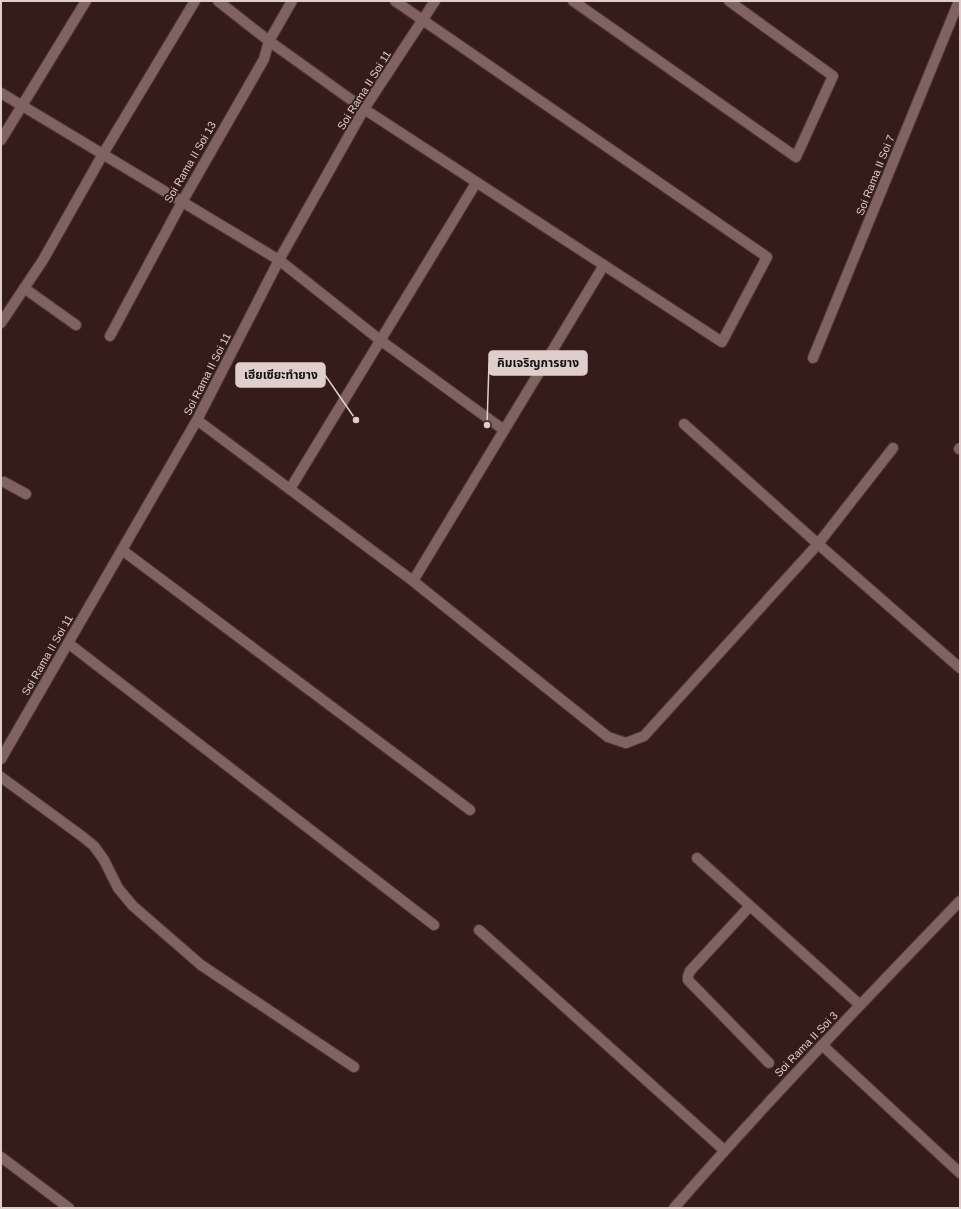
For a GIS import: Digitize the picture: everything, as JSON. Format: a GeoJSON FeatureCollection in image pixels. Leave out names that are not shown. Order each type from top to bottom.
{"type":"FeatureCollection","features":[{"type":"Feature","properties":{"kind":"street"},"geometry":{"type":"LineString","coordinates":[[1,140],[86,1]]}},
{"type":"Feature","properties":{"kind":"street"},"geometry":{"type":"LineString","coordinates":[[1,323],[44,260],[103,154],[195,1]]}},
{"type":"Feature","properties":{"kind":"street"},"geometry":{"type":"LineString","coordinates":[[218,1],[269,41],[364,109],[722,342],[767,257],[395,1]]}},
{"type":"Feature","properties":{"kind":"street","name":"Soi Rama II Soi 13"},"geometry":{"type":"LineString","coordinates":[[110,336],[182,202],[264,59],[269,41],[292,1]]}},
{"type":"Feature","properties":{"kind":"street","name":"Soi Rama II Soi 11"},"geometry":{"type":"LineString","coordinates":[[1,759],[197,420],[279,260],[364,109],[435,1]]}},
{"type":"Feature","properties":{"kind":"street"},"geometry":{"type":"LineString","coordinates":[[573,1],[796,157],[834,76],[729,1]]}},
{"type":"Feature","properties":{"kind":"street","name":"Soi Rama II Soi 7"},"geometry":{"type":"LineString","coordinates":[[813,358],[959,1]]}},
{"type":"Feature","properties":{"kind":"street"},"geometry":{"type":"LineString","coordinates":[[1,93],[279,260],[380,340],[504,430]]}},
{"type":"Feature","properties":{"kind":"street"},"geometry":{"type":"LineString","coordinates":[[290,488],[476,183]]}},
{"type":"Feature","properties":{"kind":"street"},"geometry":{"type":"LineString","coordinates":[[412,581],[604,265]]}},
{"type":"Feature","properties":{"kind":"street"},"geometry":{"type":"LineString","coordinates":[[24,288],[76,325]]}},
{"type":"Feature","properties":{"kind":"street"},"geometry":{"type":"LineString","coordinates":[[197,420],[290,488],[412,581],[608,737],[626,743],[644,736],[818,544],[893,448]]}},
{"type":"Feature","properties":{"kind":"street"},"geometry":{"type":"LineString","coordinates":[[684,424],[960,668]]}},
{"type":"Feature","properties":{"kind":"street"},"geometry":{"type":"LineString","coordinates":[[1,482],[4,482],[26,494]]}},
{"type":"Feature","properties":{"kind":"street"},"geometry":{"type":"LineString","coordinates":[[122,550],[470,810]]}},
{"type":"Feature","properties":{"kind":"street"},"geometry":{"type":"LineString","coordinates":[[68,643],[434,925]]}},
{"type":"Feature","properties":{"kind":"street"},"geometry":{"type":"LineString","coordinates":[[1,777],[94,846],[104,860],[118,888],[133,906],[201,964],[354,1067]]}},
{"type":"Feature","properties":{"kind":"street"},"geometry":{"type":"LineString","coordinates":[[697,858],[860,1005]]}},
{"type":"Feature","properties":{"kind":"street","name":"Soi Rama II Soi 3"},"geometry":{"type":"LineString","coordinates":[[674,1208],[724,1150],[960,901]]}},
{"type":"Feature","properties":{"kind":"street"},"geometry":{"type":"LineString","coordinates":[[750,906],[690,971],[688,980],[769,1063]]}},
{"type":"Feature","properties":{"kind":"street"},"geometry":{"type":"LineString","coordinates":[[479,930],[724,1150]]}},
{"type":"Feature","properties":{"kind":"street"},"geometry":{"type":"LineString","coordinates":[[822,1045],[960,1173]]}},
{"type":"Feature","properties":{"kind":"street"},"geometry":{"type":"LineString","coordinates":[[1,1157],[69,1208]]}},
{"type":"Feature","properties":{"kind":"place","name":"เฮียเซียะทำยาง"},"geometry":{"type":"Point","coordinates":[356,420]}},
{"type":"Feature","properties":{"kind":"place","name":"คิมเจริญการยาง"},"geometry":{"type":"Point","coordinates":[487,425]}}]}
